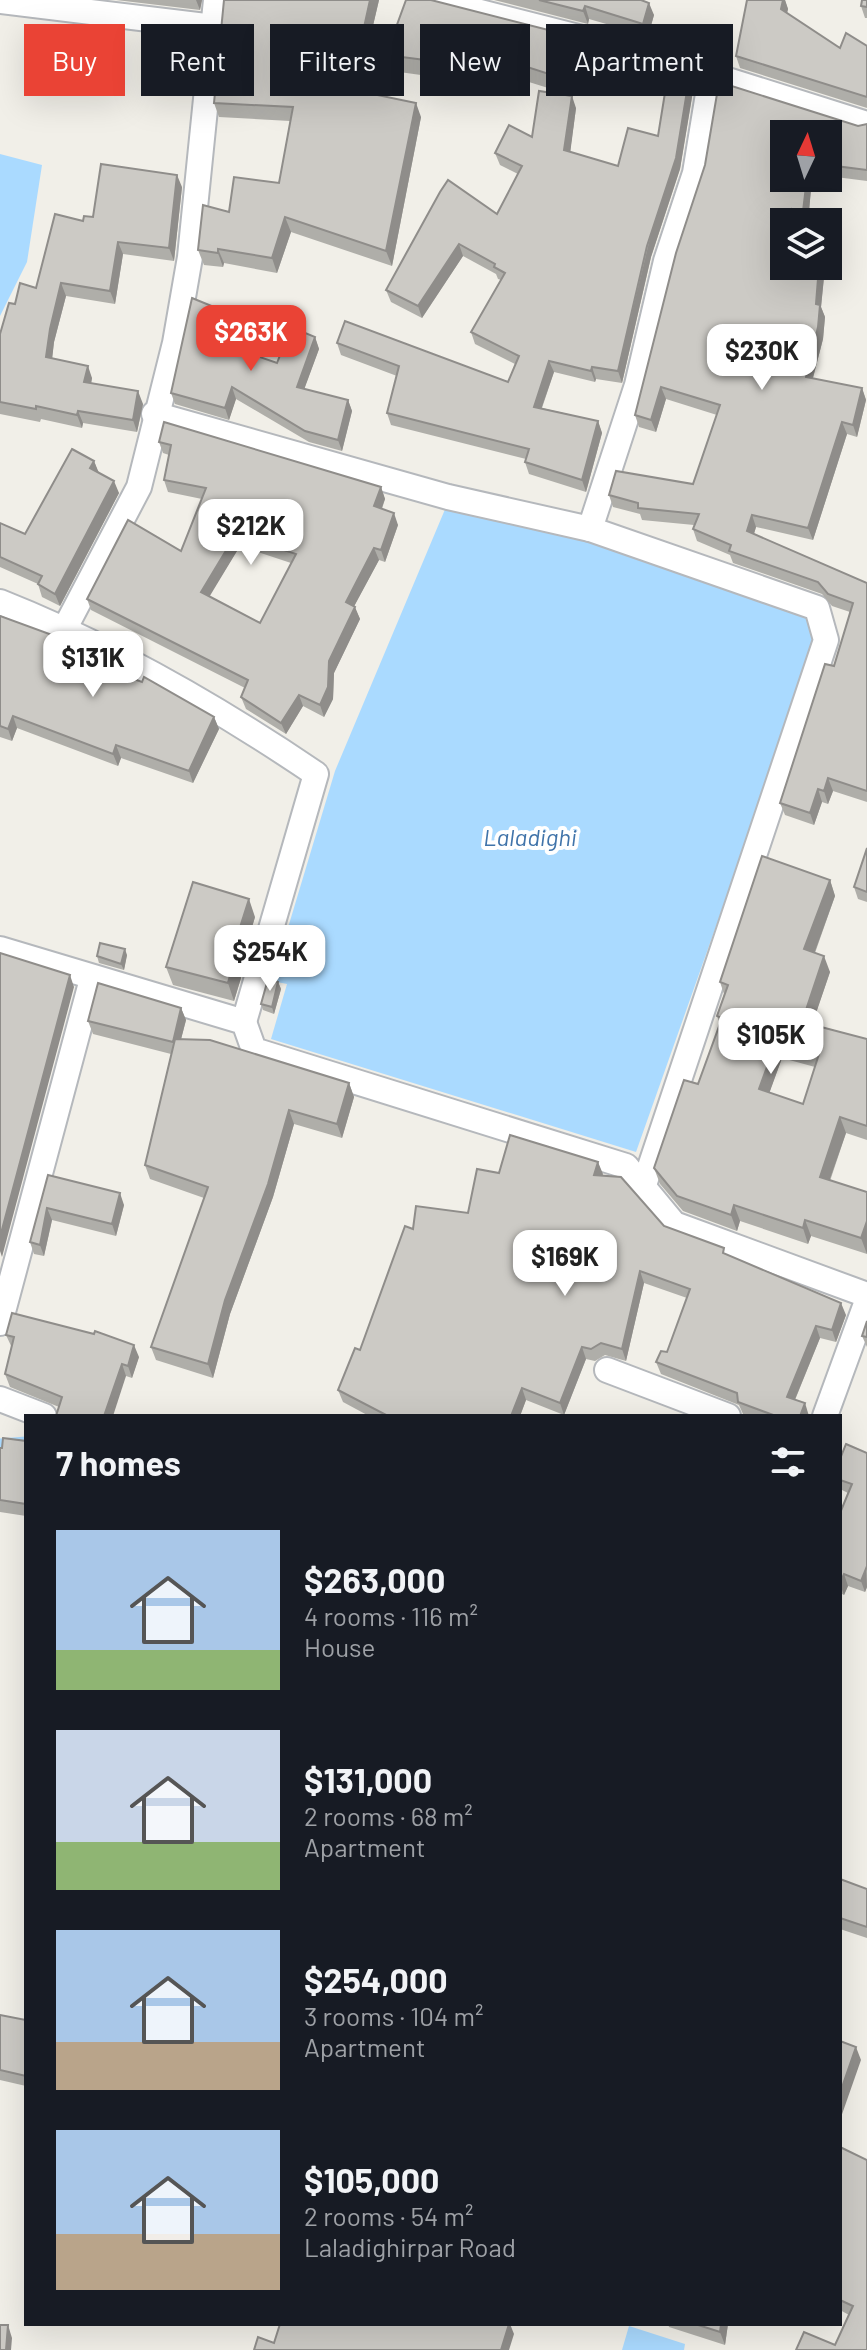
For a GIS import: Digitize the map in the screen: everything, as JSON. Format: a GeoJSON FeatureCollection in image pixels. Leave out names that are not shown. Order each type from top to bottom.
{"type":"FeatureCollection","features":[{"type":"Feature","properties":{"kind":"street"},"geometry":{"type":"LineString","coordinates":[[214,24],[216,0]]}},
{"type":"Feature","properties":{"kind":"street"},"geometry":{"type":"LineString","coordinates":[[433,0],[546,29]]}},
{"type":"Feature","properties":{"kind":"street"},"geometry":{"type":"LineString","coordinates":[[0,1],[189,24]]}},
{"type":"Feature","properties":{"kind":"street"},"geometry":{"type":"LineString","coordinates":[[733,83],[867,124]]}},
{"type":"Feature","properties":{"kind":"street"},"geometry":{"type":"LineString","coordinates":[[65,628],[139,487],[154,414],[175,343],[190,257],[207,96]]}},
{"type":"Feature","properties":{"kind":"street"},"geometry":{"type":"LineString","coordinates":[[590,529],[637,385],[666,261],[691,188],[707,96]]}},
{"type":"Feature","properties":{"kind":"street"},"geometry":{"type":"LineString","coordinates":[[154,414],[448,497],[590,529],[817,608],[826,640],[643,1188]]}},
{"type":"Feature","properties":{"kind":"street"},"geometry":{"type":"LineString","coordinates":[[0,602],[65,628],[257,734],[316,774],[244,1022],[254,1050],[626,1166],[674,1224],[867,1298],[826,1414]]}},
{"type":"Feature","properties":{"kind":"street"},"geometry":{"type":"LineString","coordinates":[[0,949],[244,1022]]}},
{"type":"Feature","properties":{"kind":"street"},"geometry":{"type":"LineString","coordinates":[[0,1323],[7,1272],[92,979]]}},
{"type":"Feature","properties":{"kind":"street"},"geometry":{"type":"LineString","coordinates":[[607,1370],[723,1414]]}},
{"type":"Feature","properties":{"kind":"street"},"geometry":{"type":"LineString","coordinates":[[0,1399],[39,1414]]}},
{"type":"Feature","properties":{"kind":"water"},"geometry":{"type":"Polygon","coordinates":[[[0,154],[42,165],[27,262],[0,316],[0,154]]]}},
{"type":"Feature","properties":{"kind":"water","name":"Laladighi"},"geometry":{"type":"Polygon","coordinates":[[[446,507],[592,541],[806,616],[817,641],[636,1152],[271,1039],[287,984],[272,981],[335,771],[446,507]]]}},
{"type":"Feature","properties":{"kind":"water"},"geometry":{"type":"Polygon","coordinates":[[[629,2326],[685,2344],[684,2350],[622,2350],[629,2326]]]}},
{"type":"Feature","properties":{"kind":"building"},"geometry":{"type":"Polygon","coordinates":[[[224,0],[370,0],[365,24],[270,24],[270,96],[382,96],[416,103],[386,251],[285,217],[272,258],[218,249],[218,253],[198,250],[203,205],[229,212],[234,177],[279,183],[293,107],[214,103],[215,96],[254,96],[254,24],[222,24],[224,0]]]}},
{"type":"Feature","properties":{"kind":"building"},"geometry":{"type":"Polygon","coordinates":[[[406,0],[431,0],[525,24],[420,24],[420,59],[404,57],[404,24],[397,24],[406,0]]]}},
{"type":"Feature","properties":{"kind":"building"},"geometry":{"type":"Polygon","coordinates":[[[539,0],[641,0],[649,3],[643,24],[585,6],[583,11],[539,0]]]}},
{"type":"Feature","properties":{"kind":"building"},"geometry":{"type":"Polygon","coordinates":[[[747,0],[783,0],[781,9],[840,48],[846,33],[867,46],[867,97],[736,56],[747,0]]]}},
{"type":"Feature","properties":{"kind":"building"},"geometry":{"type":"Polygon","coordinates":[[[530,25],[546,29],[546,73],[530,68],[530,25]]]}},
{"type":"Feature","properties":{"kind":"building"},"geometry":{"type":"Polygon","coordinates":[[[733,86],[839,120],[770,120],[770,192],[805,192],[803,208],[770,208],[770,280],[818,280],[818,327],[806,377],[862,388],[853,425],[842,422],[808,528],[752,515],[747,531],[867,583],[867,791],[828,778],[824,791],[818,789],[810,813],[780,803],[825,664],[834,666],[853,603],[828,594],[818,582],[729,551],[731,545],[693,529],[699,514],[638,508],[638,503],[609,495],[616,471],[693,484],[720,405],[661,387],[651,420],[635,415],[676,253],[705,165],[717,96],[733,96],[733,86]]]}},
{"type":"Feature","properties":{"kind":"building"},"geometry":{"type":"Polygon","coordinates":[[[539,91],[546,92],[546,96],[572,96],[564,150],[618,166],[628,128],[658,136],[664,96],[686,96],[676,158],[647,246],[618,371],[592,367],[591,371],[549,361],[534,407],[598,421],[582,480],[525,462],[529,449],[387,413],[399,366],[337,343],[345,321],[508,382],[519,356],[471,332],[505,273],[459,244],[418,306],[386,290],[448,180],[497,214],[522,166],[495,153],[509,125],[532,137],[539,91]]]}},
{"type":"Feature","properties":{"kind":"building"},"geometry":{"type":"Polygon","coordinates":[[[842,121],[858,126],[867,124],[867,170],[842,167],[842,121]]]}},
{"type":"Feature","properties":{"kind":"building"},"geometry":{"type":"Polygon","coordinates":[[[101,164],[177,175],[169,248],[118,242],[110,291],[61,283],[46,357],[88,366],[84,382],[138,391],[133,420],[78,411],[77,415],[0,402],[0,334],[9,303],[15,304],[20,283],[36,288],[55,214],[83,221],[84,216],[93,217],[101,164]]]}},
{"type":"Feature","properties":{"kind":"building"},"geometry":{"type":"Polygon","coordinates":[[[192,298],[241,318],[231,347],[277,363],[291,327],[315,337],[297,387],[348,400],[338,440],[305,431],[232,387],[225,408],[171,393],[192,298]]]}},
{"type":"Feature","properties":{"kind":"building"},"geometry":{"type":"Polygon","coordinates":[[[164,422],[381,487],[374,506],[394,513],[381,550],[374,548],[346,602],[355,607],[329,661],[328,687],[320,705],[299,695],[281,723],[241,697],[248,680],[87,599],[128,520],[181,551],[206,488],[164,480],[171,445],[159,442],[164,422]],[[236,534],[201,592],[260,623],[296,554],[236,534]]]}},
{"type":"Feature","properties":{"kind":"building"},"geometry":{"type":"Polygon","coordinates":[[[72,449],[94,461],[90,468],[114,481],[55,594],[38,584],[42,576],[0,557],[0,523],[25,534],[72,449]]]}},
{"type":"Feature","properties":{"kind":"building"},"geometry":{"type":"Polygon","coordinates":[[[0,616],[98,652],[94,665],[142,682],[144,677],[214,717],[189,771],[116,745],[113,754],[13,716],[8,729],[0,726],[0,616]]]}},
{"type":"Feature","properties":{"kind":"building"},"geometry":{"type":"Polygon","coordinates":[[[867,848],[867,892],[854,887],[867,848]]]}},
{"type":"Feature","properties":{"kind":"building"},"geometry":{"type":"Polygon","coordinates":[[[762,856],[830,880],[804,949],[824,956],[802,1022],[867,1039],[867,1126],[840,1117],[820,1177],[867,1192],[867,1221],[861,1238],[805,1220],[803,1228],[734,1205],[731,1215],[677,1196],[654,1168],[684,1080],[698,1084],[722,1018],[717,1016],[728,985],[720,982],[762,856]],[[776,1042],[759,1089],[803,1104],[819,1054],[776,1042]]]}},
{"type":"Feature","properties":{"kind":"building"},"geometry":{"type":"Polygon","coordinates":[[[193,882],[249,899],[230,959],[234,960],[228,983],[166,967],[193,882]]]}},
{"type":"Feature","properties":{"kind":"building"},"geometry":{"type":"Polygon","coordinates":[[[100,943],[125,949],[121,964],[97,956],[100,943]]]}},
{"type":"Feature","properties":{"kind":"building"},"geometry":{"type":"Polygon","coordinates":[[[0,953],[70,975],[0,1237],[0,953]]]}},
{"type":"Feature","properties":{"kind":"building"},"geometry":{"type":"Polygon","coordinates":[[[268,979],[278,982],[272,1007],[261,1004],[268,979]]]}},
{"type":"Feature","properties":{"kind":"building"},"geometry":{"type":"Polygon","coordinates":[[[98,983],[181,1008],[173,1042],[88,1021],[98,983]]]}},
{"type":"Feature","properties":{"kind":"building"},"geometry":{"type":"Polygon","coordinates":[[[175,1039],[210,1040],[349,1083],[337,1124],[289,1110],[268,1184],[225,1300],[208,1364],[151,1347],[208,1187],[145,1165],[175,1039]]]}},
{"type":"Feature","properties":{"kind":"building"},"geometry":{"type":"Polygon","coordinates":[[[510,1135],[598,1162],[594,1175],[621,1177],[664,1226],[724,1248],[723,1253],[841,1303],[832,1330],[816,1326],[787,1397],[805,1403],[801,1414],[771,1414],[738,1402],[737,1393],[656,1362],[661,1351],[667,1352],[690,1289],[640,1271],[622,1349],[601,1343],[591,1349],[582,1347],[560,1403],[522,1388],[512,1414],[384,1414],[338,1390],[355,1348],[360,1350],[405,1226],[413,1229],[416,1206],[468,1213],[477,1169],[499,1173],[510,1135]]]}},
{"type":"Feature","properties":{"kind":"building"},"geometry":{"type":"Polygon","coordinates":[[[48,1175],[120,1193],[112,1224],[47,1208],[40,1245],[30,1242],[48,1175]]]}},
{"type":"Feature","properties":{"kind":"building"},"geometry":{"type":"Polygon","coordinates":[[[12,1313],[94,1334],[95,1331],[134,1345],[128,1366],[122,1364],[105,1414],[57,1414],[62,1397],[5,1374],[14,1337],[6,1335],[12,1313]]]}},
{"type":"Feature","properties":{"kind":"building"},"geometry":{"type":"Polygon","coordinates":[[[3,1438],[24,1441],[24,1504],[0,1500],[3,1438]]]}},
{"type":"Feature","properties":{"kind":"building"},"geometry":{"type":"Polygon","coordinates":[[[846,1444],[867,1453],[867,1566],[861,1581],[844,1574],[842,1578],[842,1508],[852,1484],[842,1481],[842,1454],[846,1444]]]}},
{"type":"Feature","properties":{"kind":"building"},"geometry":{"type":"Polygon","coordinates":[[[842,1880],[867,1889],[867,1927],[842,1919],[842,1880]]]}},
{"type":"Feature","properties":{"kind":"building"},"geometry":{"type":"Polygon","coordinates":[[[0,2015],[24,2020],[24,2076],[0,2070],[0,2015]]]}},
{"type":"Feature","properties":{"kind":"building"},"geometry":{"type":"Polygon","coordinates":[[[842,2042],[856,2047],[842,2087],[842,2042]]]}},
{"type":"Feature","properties":{"kind":"building"},"geometry":{"type":"Polygon","coordinates":[[[842,2148],[867,2160],[867,2350],[796,2350],[804,2332],[835,2345],[853,2306],[842,2301],[842,2148]]]}},
{"type":"Feature","properties":{"kind":"building"},"geometry":{"type":"Polygon","coordinates":[[[0,2325],[8,2325],[6,2350],[0,2350],[0,2325]]]}},
{"type":"Feature","properties":{"kind":"building"},"geometry":{"type":"Polygon","coordinates":[[[279,2326],[508,2326],[501,2350],[254,2350],[258,2337],[274,2343],[279,2326]]]}},
{"type":"Feature","properties":{"kind":"building"},"geometry":{"type":"Polygon","coordinates":[[[701,2326],[721,2326],[720,2332],[701,2326]]]}},
{"type":"Feature","properties":{"kind":"waterway"},"geometry":{"type":"LineString","coordinates":[[0,1443],[24,1441]]}}]}
